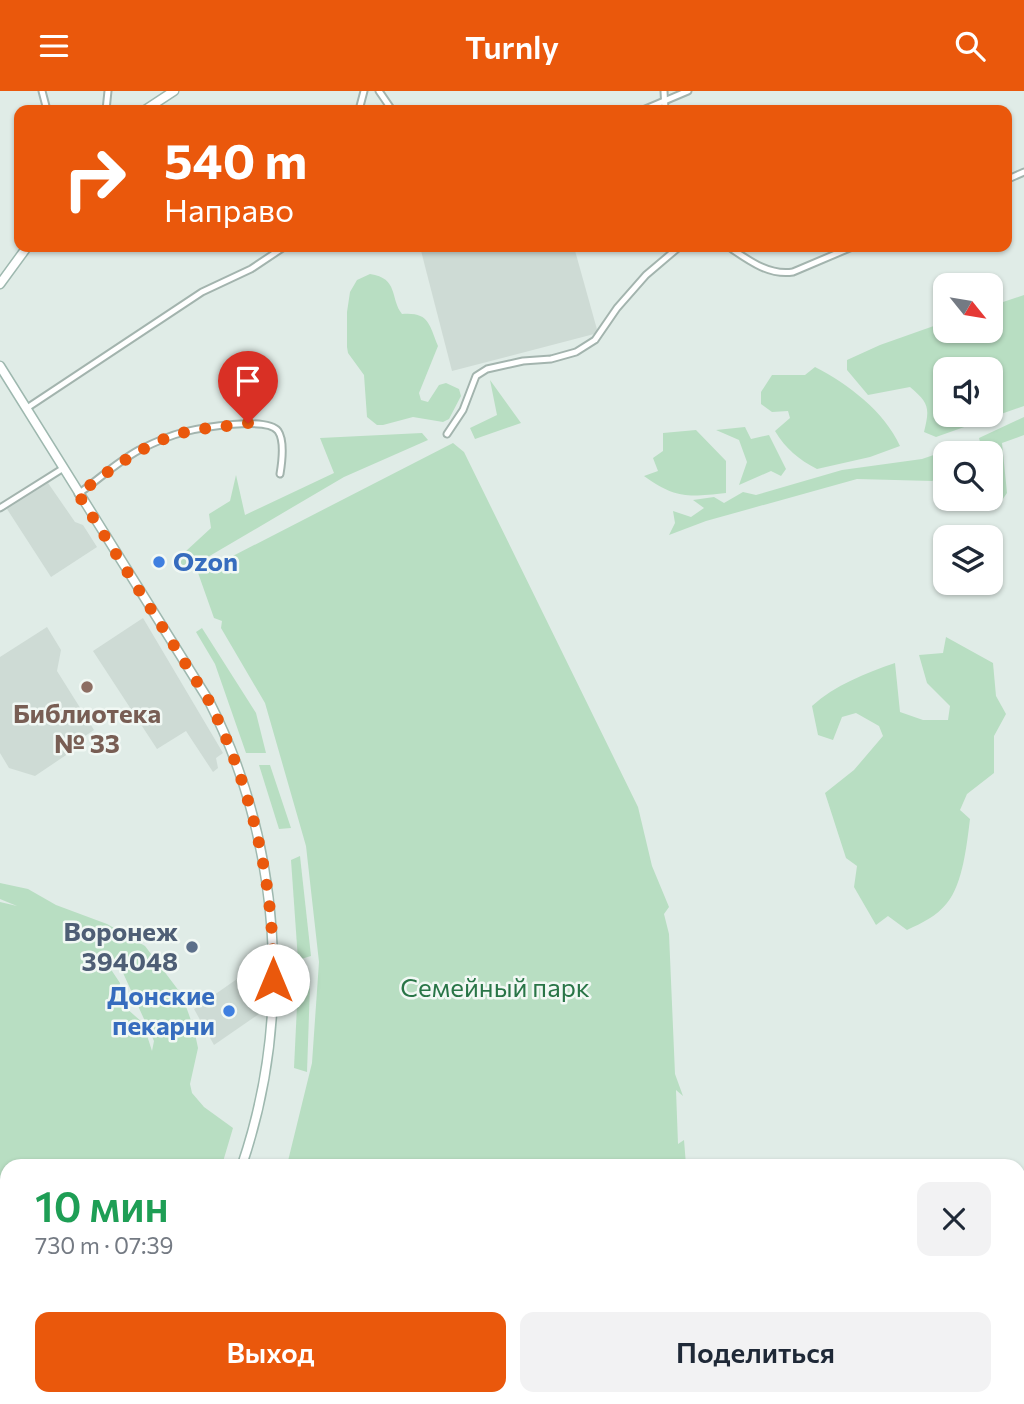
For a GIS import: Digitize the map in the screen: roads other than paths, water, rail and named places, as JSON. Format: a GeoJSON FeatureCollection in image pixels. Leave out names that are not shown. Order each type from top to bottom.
{"type":"FeatureCollection","features":[{"type":"Feature","properties":{"kind":"street"},"geometry":{"type":"LineString","coordinates":[[153,105],[174,91]]}},
{"type":"Feature","properties":{"kind":"street"},"geometry":{"type":"LineString","coordinates":[[664,91],[665,105]]}},
{"type":"Feature","properties":{"kind":"street"},"geometry":{"type":"LineString","coordinates":[[653,105],[688,91]]}},
{"type":"Feature","properties":{"kind":"street"},"geometry":{"type":"LineString","coordinates":[[0,284],[23,252]]}},
{"type":"Feature","properties":{"kind":"street"},"geometry":{"type":"LineString","coordinates":[[27,408],[202,292],[251,269],[276,252]]}},
{"type":"Feature","properties":{"kind":"street"},"geometry":{"type":"LineString","coordinates":[[447,434],[463,411],[476,376],[487,369],[523,361],[551,359],[576,352],[603,330],[617,308],[646,275],[673,252]]}},
{"type":"Feature","properties":{"kind":"street"},"geometry":{"type":"LineString","coordinates":[[738,252],[772,271],[783,273],[793,272],[840,252]]}},
{"type":"Feature","properties":{"kind":"street"},"geometry":{"type":"LineString","coordinates":[[0,366],[209,701],[222,727],[253,823],[269,896],[273,929],[272,1002],[264,1082],[244,1159]]}},
{"type":"Feature","properties":{"kind":"street"},"geometry":{"type":"LineString","coordinates":[[78,494],[136,452],[159,440],[183,432],[248,423],[272,426],[278,431],[281,441],[280,474]]}},
{"type":"Feature","properties":{"kind":"street"},"geometry":{"type":"LineString","coordinates":[[0,508],[62,469]]}},
{"type":"Feature","properties":{"kind":"place","name":"Ozon"},"geometry":{"type":"Point","coordinates":[159,562]}},
{"type":"Feature","properties":{"kind":"place","name":"Библиотека № 33"},"geometry":{"type":"Point","coordinates":[87,687]}},
{"type":"Feature","properties":{"kind":"place","name":"Воронеж 394048"},"geometry":{"type":"Point","coordinates":[192,947]}},
{"type":"Feature","properties":{"kind":"place","name":"Донские пекарни"},"geometry":{"type":"Point","coordinates":[229,1011]}},
{"type":"Feature","properties":{"kind":"park label","name":"Семейный парк"},"geometry":{"type":"Point","coordinates":[495,988]}}]}
